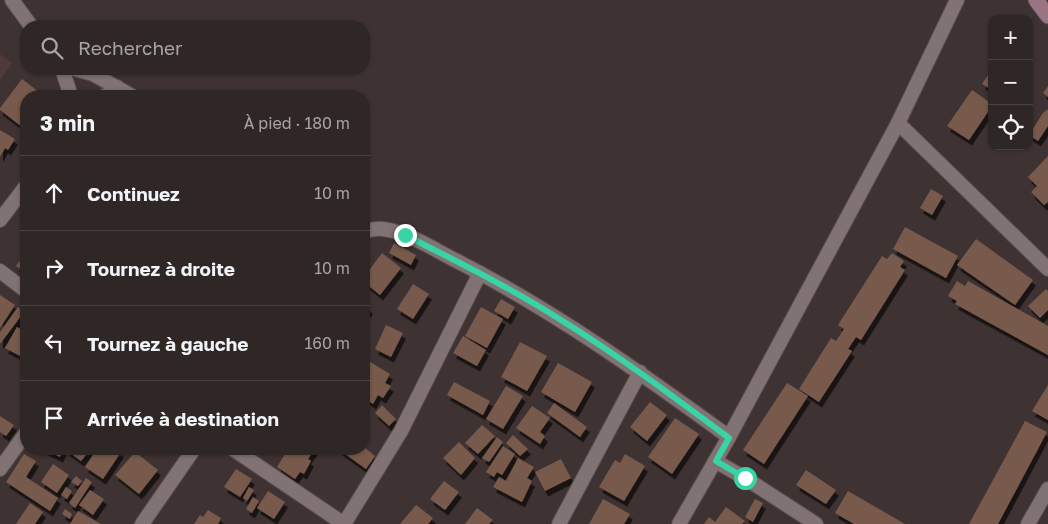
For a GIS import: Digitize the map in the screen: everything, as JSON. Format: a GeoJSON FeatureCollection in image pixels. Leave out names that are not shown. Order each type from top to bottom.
{"type":"FeatureCollection","features":[{"type":"Feature","properties":{"kind":"street"},"geometry":{"type":"LineString","coordinates":[[12,0],[27,20]]}},
{"type":"Feature","properties":{"kind":"street"},"geometry":{"type":"LineString","coordinates":[[679,524],[729,438],[898,123],[957,0]]}},
{"type":"Feature","properties":{"kind":"street"},"geometry":{"type":"LineString","coordinates":[[1036,0],[1048,16]]}},
{"type":"Feature","properties":{"kind":"street"},"geometry":{"type":"LineString","coordinates":[[64,75],[69,90]]}},
{"type":"Feature","properties":{"kind":"street"},"geometry":{"type":"LineString","coordinates":[[95,75],[122,90]]}},
{"type":"Feature","properties":{"kind":"street"},"geometry":{"type":"LineString","coordinates":[[113,90],[117,87]]}},
{"type":"Feature","properties":{"kind":"street"},"geometry":{"type":"LineString","coordinates":[[898,123],[1048,269]]}},
{"type":"Feature","properties":{"kind":"street"},"geometry":{"type":"LineString","coordinates":[[0,220],[20,194]]}},
{"type":"Feature","properties":{"kind":"street"},"geometry":{"type":"LineString","coordinates":[[370,230],[382,229],[405,235],[480,273],[561,320],[640,372],[729,438]]}},
{"type":"Feature","properties":{"kind":"street"},"geometry":{"type":"LineString","coordinates":[[0,270],[20,286]]}},
{"type":"Feature","properties":{"kind":"street"},"geometry":{"type":"LineString","coordinates":[[242,455],[344,524],[401,431],[480,273]]}},
{"type":"Feature","properties":{"kind":"street"},"geometry":{"type":"LineString","coordinates":[[559,524],[640,372]]}},
{"type":"Feature","properties":{"kind":"street"},"geometry":{"type":"LineString","coordinates":[[0,469],[20,441]]}},
{"type":"Feature","properties":{"kind":"street"},"geometry":{"type":"LineString","coordinates":[[142,524],[190,455]]}},
{"type":"Feature","properties":{"kind":"street"},"geometry":{"type":"LineString","coordinates":[[716,461],[816,524]]}},
{"type":"Feature","properties":{"kind":"street"},"geometry":{"type":"LineString","coordinates":[[1028,524],[1048,489]]}},
{"type":"Feature","properties":{"kind":"shaded area"},"geometry":{"type":"Polygon","coordinates":[[[0,54],[12,63],[0,80],[0,54]]]}},
{"type":"Feature","properties":{"kind":"building"},"geometry":{"type":"Polygon","coordinates":[[[988,75],[988,88],[982,84],[988,75]]]}},
{"type":"Feature","properties":{"kind":"building"},"geometry":{"type":"Polygon","coordinates":[[[22,79],[36,90],[20,90],[20,125],[0,110],[22,79]]]}},
{"type":"Feature","properties":{"kind":"building"},"geometry":{"type":"Polygon","coordinates":[[[1048,86],[1048,97],[1043,93],[1048,86]]]}},
{"type":"Feature","properties":{"kind":"building"},"geometry":{"type":"Polygon","coordinates":[[[972,90],[988,101],[988,112],[969,140],[947,126],[972,90]]]}},
{"type":"Feature","properties":{"kind":"building"},"geometry":{"type":"Polygon","coordinates":[[[1048,109],[1048,126],[1038,141],[1033,138],[1033,129],[1043,113],[1048,109]]]}},
{"type":"Feature","properties":{"kind":"building"},"geometry":{"type":"Polygon","coordinates":[[[0,130],[15,139],[8,150],[5,148],[0,157],[0,130]]]}},
{"type":"Feature","properties":{"kind":"building"},"geometry":{"type":"Polygon","coordinates":[[[1048,156],[1048,202],[1044,205],[1031,192],[1037,186],[1028,177],[1048,156]]]}},
{"type":"Feature","properties":{"kind":"building"},"geometry":{"type":"Polygon","coordinates":[[[931,189],[943,196],[932,215],[920,208],[931,189]]]}},
{"type":"Feature","properties":{"kind":"building"},"geometry":{"type":"Polygon","coordinates":[[[905,227],[958,256],[946,278],[893,249],[905,227]]]}},
{"type":"Feature","properties":{"kind":"building"},"geometry":{"type":"Polygon","coordinates":[[[976,239],[1033,280],[1015,305],[957,265],[976,239]]]}},
{"type":"Feature","properties":{"kind":"building"},"geometry":{"type":"Polygon","coordinates":[[[394,243],[416,255],[411,265],[389,253],[394,243]]]}},
{"type":"Feature","properties":{"kind":"building"},"geometry":{"type":"Polygon","coordinates":[[[382,253],[401,268],[380,295],[370,287],[370,269],[382,253]]]}},
{"type":"Feature","properties":{"kind":"building"},"geometry":{"type":"Polygon","coordinates":[[[892,253],[904,261],[900,267],[905,270],[861,340],[856,337],[848,349],[852,351],[819,402],[799,389],[831,338],[836,341],[844,329],[838,325],[882,256],[887,259],[892,253]]]}},
{"type":"Feature","properties":{"kind":"building"},"geometry":{"type":"Polygon","coordinates":[[[20,260],[20,269],[16,266],[20,260]]]}},
{"type":"Feature","properties":{"kind":"building"},"geometry":{"type":"Polygon","coordinates":[[[957,281],[965,286],[968,281],[1048,326],[1048,355],[955,304],[957,301],[948,296],[957,281]]]}},
{"type":"Feature","properties":{"kind":"building"},"geometry":{"type":"Polygon","coordinates":[[[413,284],[429,294],[413,319],[397,309],[413,284]]]}},
{"type":"Feature","properties":{"kind":"building"},"geometry":{"type":"Polygon","coordinates":[[[1046,289],[1048,291],[1048,310],[1040,318],[1028,306],[1046,289]]]}},
{"type":"Feature","properties":{"kind":"building"},"geometry":{"type":"Polygon","coordinates":[[[0,295],[15,305],[0,328],[0,295]]]}},
{"type":"Feature","properties":{"kind":"building"},"geometry":{"type":"Polygon","coordinates":[[[501,299],[515,307],[508,319],[494,311],[501,299]]]}},
{"type":"Feature","properties":{"kind":"building"},"geometry":{"type":"Polygon","coordinates":[[[18,307],[20,309],[20,317],[0,344],[0,332],[18,307]]]}},
{"type":"Feature","properties":{"kind":"building"},"geometry":{"type":"Polygon","coordinates":[[[481,307],[503,319],[487,348],[465,336],[481,307]]]}},
{"type":"Feature","properties":{"kind":"building"},"geometry":{"type":"Polygon","coordinates":[[[386,325],[403,333],[391,357],[375,349],[386,325]]]}},
{"type":"Feature","properties":{"kind":"building"},"geometry":{"type":"Polygon","coordinates":[[[17,327],[20,329],[20,356],[5,348],[17,327]]]}},
{"type":"Feature","properties":{"kind":"building"},"geometry":{"type":"Polygon","coordinates":[[[463,336],[486,350],[477,366],[453,353],[463,336]]]}},
{"type":"Feature","properties":{"kind":"building"},"geometry":{"type":"Polygon","coordinates":[[[520,342],[547,356],[527,391],[501,377],[520,342]]]}},
{"type":"Feature","properties":{"kind":"building"},"geometry":{"type":"Polygon","coordinates":[[[370,362],[390,374],[385,383],[391,386],[383,398],[378,395],[373,404],[370,402],[370,362]]]}},
{"type":"Feature","properties":{"kind":"building"},"geometry":{"type":"Polygon","coordinates":[[[558,363],[592,382],[575,412],[541,392],[558,363]]]}},
{"type":"Feature","properties":{"kind":"building"},"geometry":{"type":"Polygon","coordinates":[[[454,382],[490,401],[483,415],[447,395],[454,382]]]}},
{"type":"Feature","properties":{"kind":"building"},"geometry":{"type":"Polygon","coordinates":[[[787,383],[808,396],[764,464],[743,450],[787,383]]]}},
{"type":"Feature","properties":{"kind":"building"},"geometry":{"type":"Polygon","coordinates":[[[1048,385],[1048,420],[1032,411],[1048,385]]]}},
{"type":"Feature","properties":{"kind":"building"},"geometry":{"type":"Polygon","coordinates":[[[506,386],[523,396],[503,429],[486,419],[506,386]]]}},
{"type":"Feature","properties":{"kind":"building"},"geometry":{"type":"Polygon","coordinates":[[[650,402],[667,415],[647,441],[630,427],[650,402]]]}},
{"type":"Feature","properties":{"kind":"building"},"geometry":{"type":"Polygon","coordinates":[[[554,403],[587,427],[580,437],[547,413],[554,403]]]}},
{"type":"Feature","properties":{"kind":"building"},"geometry":{"type":"Polygon","coordinates":[[[382,405],[396,419],[389,426],[375,413],[382,405]]]}},
{"type":"Feature","properties":{"kind":"building"},"geometry":{"type":"Polygon","coordinates":[[[532,406],[550,418],[540,432],[545,436],[540,444],[516,428],[532,406]]]}},
{"type":"Feature","properties":{"kind":"building"},"geometry":{"type":"Polygon","coordinates":[[[0,416],[14,425],[6,436],[0,432],[0,416]]]}},
{"type":"Feature","properties":{"kind":"building"},"geometry":{"type":"Polygon","coordinates":[[[675,418],[699,434],[672,474],[648,457],[675,418]]]}},
{"type":"Feature","properties":{"kind":"building"},"geometry":{"type":"Polygon","coordinates":[[[1025,421],[1047,432],[998,524],[969,524],[1025,421]]]}},
{"type":"Feature","properties":{"kind":"building"},"geometry":{"type":"Polygon","coordinates":[[[482,425],[495,436],[478,454],[465,443],[482,425]]]}},
{"type":"Feature","properties":{"kind":"building"},"geometry":{"type":"Polygon","coordinates":[[[513,435],[528,449],[520,456],[506,443],[513,435]]]}},
{"type":"Feature","properties":{"kind":"building"},"geometry":{"type":"Polygon","coordinates":[[[497,437],[503,442],[489,462],[482,458],[497,437]]]}},
{"type":"Feature","properties":{"kind":"building"},"geometry":{"type":"Polygon","coordinates":[[[459,442],[475,458],[461,475],[443,458],[459,442]]]}},
{"type":"Feature","properties":{"kind":"building"},"geometry":{"type":"Polygon","coordinates":[[[503,446],[515,454],[502,475],[497,472],[494,477],[486,472],[503,446]]]}},
{"type":"Feature","properties":{"kind":"building"},"geometry":{"type":"Polygon","coordinates":[[[370,452],[375,456],[366,469],[346,455],[370,455],[370,452]]]}},
{"type":"Feature","properties":{"kind":"building"},"geometry":{"type":"Polygon","coordinates":[[[625,454],[645,466],[624,501],[599,487],[615,460],[620,463],[625,454]]]}},
{"type":"Feature","properties":{"kind":"building"},"geometry":{"type":"Polygon","coordinates":[[[23,455],[26,455],[36,461],[26,477],[58,498],[50,511],[6,482],[23,455]]]}},
{"type":"Feature","properties":{"kind":"building"},"geometry":{"type":"Polygon","coordinates":[[[73,455],[86,455],[81,461],[73,455]]]}},
{"type":"Feature","properties":{"kind":"building"},"geometry":{"type":"Polygon","coordinates":[[[93,455],[119,455],[103,479],[85,467],[93,455]]]}},
{"type":"Feature","properties":{"kind":"building"},"geometry":{"type":"Polygon","coordinates":[[[132,455],[139,455],[158,470],[139,494],[115,475],[132,455]]]}},
{"type":"Feature","properties":{"kind":"building"},"geometry":{"type":"Polygon","coordinates":[[[284,455],[311,455],[308,459],[311,461],[304,474],[300,472],[295,479],[277,467],[284,455]]]}},
{"type":"Feature","properties":{"kind":"building"},"geometry":{"type":"Polygon","coordinates":[[[518,458],[534,467],[527,478],[532,481],[522,502],[493,487],[499,477],[506,481],[518,458]]]}},
{"type":"Feature","properties":{"kind":"building"},"geometry":{"type":"Polygon","coordinates":[[[561,459],[571,478],[545,491],[535,472],[561,459]]]}},
{"type":"Feature","properties":{"kind":"building"},"geometry":{"type":"Polygon","coordinates":[[[53,464],[69,475],[57,493],[41,482],[53,464]]]}},
{"type":"Feature","properties":{"kind":"building"},"geometry":{"type":"Polygon","coordinates":[[[236,469],[252,479],[240,497],[224,487],[236,469]]]}},
{"type":"Feature","properties":{"kind":"building"},"geometry":{"type":"Polygon","coordinates":[[[806,470],[836,490],[826,504],[796,485],[806,470]]]}},
{"type":"Feature","properties":{"kind":"building"},"geometry":{"type":"Polygon","coordinates":[[[76,476],[82,481],[78,486],[71,482],[76,476]]]}},
{"type":"Feature","properties":{"kind":"building"},"geometry":{"type":"Polygon","coordinates":[[[86,478],[92,482],[75,508],[69,503],[86,478]]]}},
{"type":"Feature","properties":{"kind":"building"},"geometry":{"type":"Polygon","coordinates":[[[444,481],[459,492],[445,510],[430,499],[444,481]]]}},
{"type":"Feature","properties":{"kind":"building"},"geometry":{"type":"Polygon","coordinates":[[[66,487],[72,491],[67,499],[61,495],[66,487]]]}},
{"type":"Feature","properties":{"kind":"building"},"geometry":{"type":"Polygon","coordinates":[[[249,487],[254,490],[247,501],[243,498],[249,487]]]}},
{"type":"Feature","properties":{"kind":"building"},"geometry":{"type":"Polygon","coordinates":[[[90,490],[104,499],[93,515],[79,505],[90,490]]]}},
{"type":"Feature","properties":{"kind":"building"},"geometry":{"type":"Polygon","coordinates":[[[268,491],[285,502],[274,519],[257,508],[268,491]]]}},
{"type":"Feature","properties":{"kind":"building"},"geometry":{"type":"Polygon","coordinates":[[[848,491],[905,524],[854,524],[835,513],[848,491]]]}},
{"type":"Feature","properties":{"kind":"building"},"geometry":{"type":"Polygon","coordinates":[[[253,497],[259,501],[252,513],[246,509],[253,497]]]}},
{"type":"Feature","properties":{"kind":"building"},"geometry":{"type":"Polygon","coordinates":[[[603,499],[630,514],[624,524],[589,524],[603,499]]]}},
{"type":"Feature","properties":{"kind":"building"},"geometry":{"type":"Polygon","coordinates":[[[755,499],[763,503],[753,522],[745,517],[755,499]]]}},
{"type":"Feature","properties":{"kind":"building"},"geometry":{"type":"Polygon","coordinates":[[[30,503],[43,512],[35,524],[16,524],[30,503]]]}},
{"type":"Feature","properties":{"kind":"building"},"geometry":{"type":"Polygon","coordinates":[[[416,505],[433,518],[428,524],[400,524],[416,505]]]}},
{"type":"Feature","properties":{"kind":"building"},"geometry":{"type":"Polygon","coordinates":[[[726,507],[745,521],[742,524],[704,524],[709,517],[715,522],[726,507]]]}},
{"type":"Feature","properties":{"kind":"building"},"geometry":{"type":"Polygon","coordinates":[[[477,508],[493,520],[489,524],[465,524],[477,508]]]}},
{"type":"Feature","properties":{"kind":"building"},"geometry":{"type":"Polygon","coordinates":[[[65,509],[72,514],[70,519],[62,514],[65,509]]]}},
{"type":"Feature","properties":{"kind":"building"},"geometry":{"type":"Polygon","coordinates":[[[208,510],[221,518],[218,524],[194,524],[200,515],[203,517],[208,510]]]}},
{"type":"Feature","properties":{"kind":"building"},"geometry":{"type":"Polygon","coordinates":[[[78,511],[101,524],[70,524],[78,511]]]}},
{"type":"Feature","properties":{"kind":"route"},"geometry":{"type":"LineString","coordinates":[[405,235],[480,273],[561,320],[640,372],[729,438],[716,461],[745,478]]}}]}
